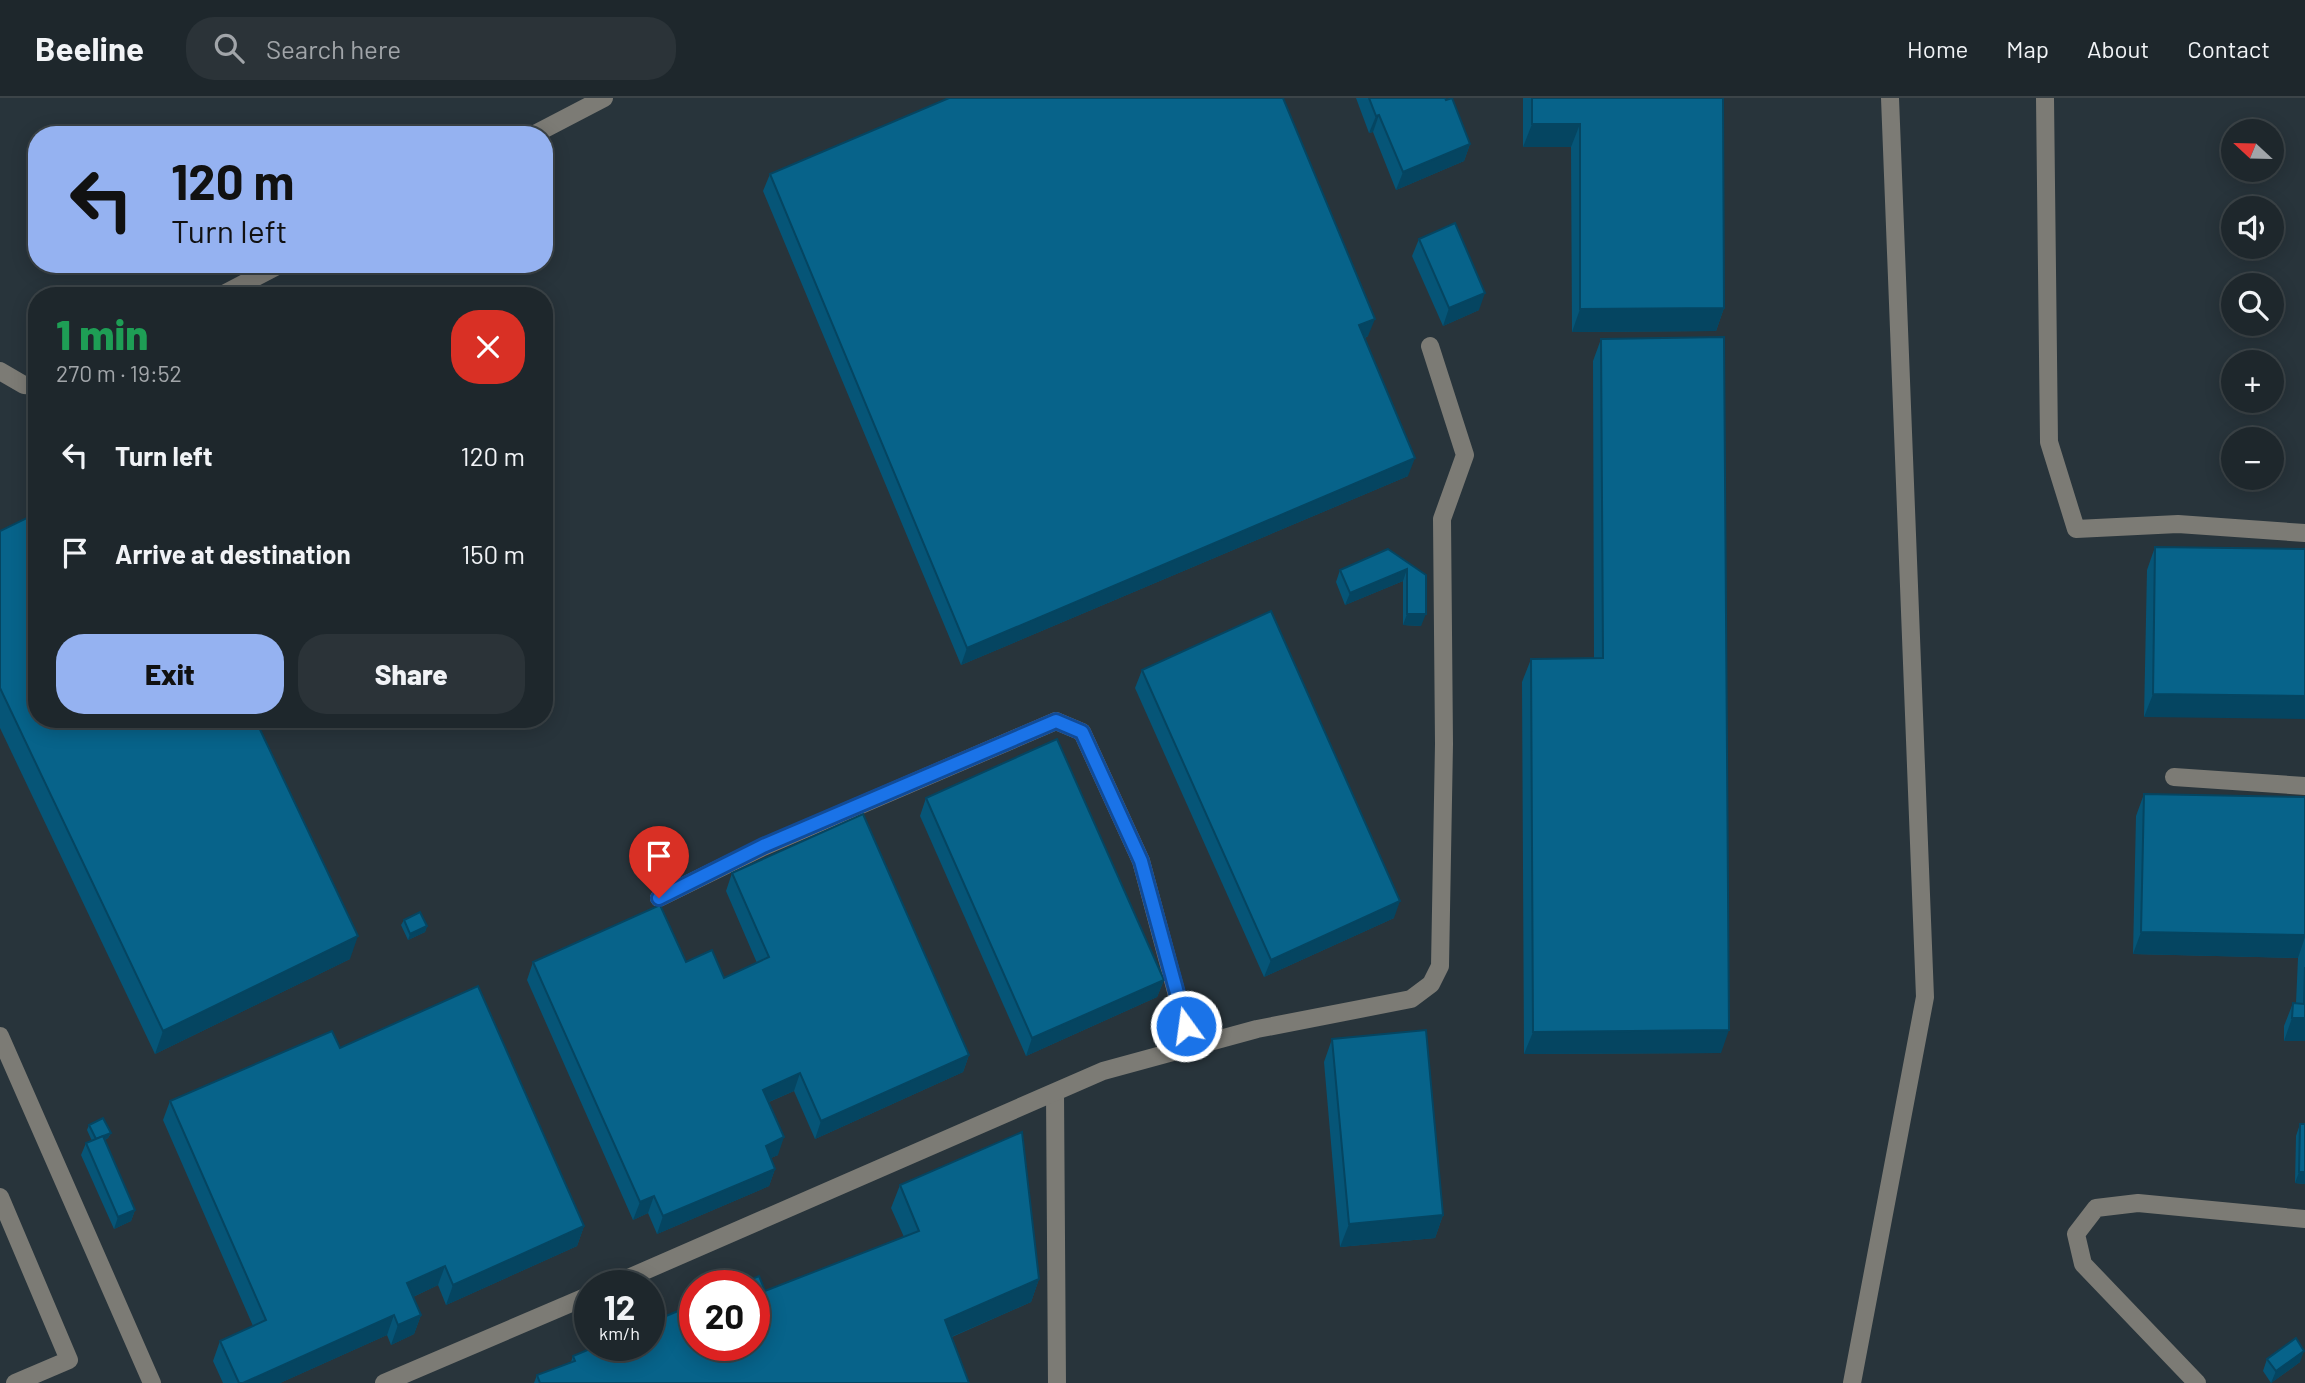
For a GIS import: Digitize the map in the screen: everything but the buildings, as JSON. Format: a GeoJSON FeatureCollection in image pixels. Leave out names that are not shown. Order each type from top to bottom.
{"type":"FeatureCollection","features":[{"type":"Feature","properties":{"kind":"street"},"geometry":{"type":"LineString","coordinates":[[550,126],[604,98]]}},
{"type":"Feature","properties":{"kind":"street"},"geometry":{"type":"LineString","coordinates":[[1852,1383],[1925,997],[1890,98]]}},
{"type":"Feature","properties":{"kind":"street"},"geometry":{"type":"LineString","coordinates":[[2045,98],[2049,442],[2076,529],[2178,524],[2305,533]]}},
{"type":"Feature","properties":{"kind":"street"},"geometry":{"type":"LineString","coordinates":[[237,287],[264,273]]}},
{"type":"Feature","properties":{"kind":"street"},"geometry":{"type":"LineString","coordinates":[[647,1270],[1103,1071],[1257,1029],[1411,999],[1431,984],[1440,966],[1444,744],[1442,519],[1465,455],[1430,346]]}},
{"type":"Feature","properties":{"kind":"street"},"geometry":{"type":"LineString","coordinates":[[0,371],[28,385]]}},
{"type":"Feature","properties":{"kind":"street"},"geometry":{"type":"LineString","coordinates":[[659,898],[763,846],[1056,721],[1082,732],[1141,861],[1191,1047]]}},
{"type":"Feature","properties":{"kind":"street"},"geometry":{"type":"LineString","coordinates":[[2174,777],[2305,786]]}},
{"type":"Feature","properties":{"kind":"street"},"geometry":{"type":"LineString","coordinates":[[0,1035],[152,1383]]}},
{"type":"Feature","properties":{"kind":"street"},"geometry":{"type":"LineString","coordinates":[[1055,1093],[1057,1383]]}},
{"type":"Feature","properties":{"kind":"street"},"geometry":{"type":"LineString","coordinates":[[0,1197],[69,1360],[15,1383]]}},
{"type":"Feature","properties":{"kind":"street"},"geometry":{"type":"LineString","coordinates":[[2197,1383],[2083,1264],[2076,1234],[2096,1208],[2138,1203],[2305,1219]]}},
{"type":"Feature","properties":{"kind":"street"},"geometry":{"type":"LineString","coordinates":[[384,1383],[574,1302]]}},
{"type":"Feature","properties":{"kind":"route"},"geometry":{"type":"LineString","coordinates":[[659,898],[763,846],[1056,721],[1082,732],[1141,861],[1186,1026]]}}]}
